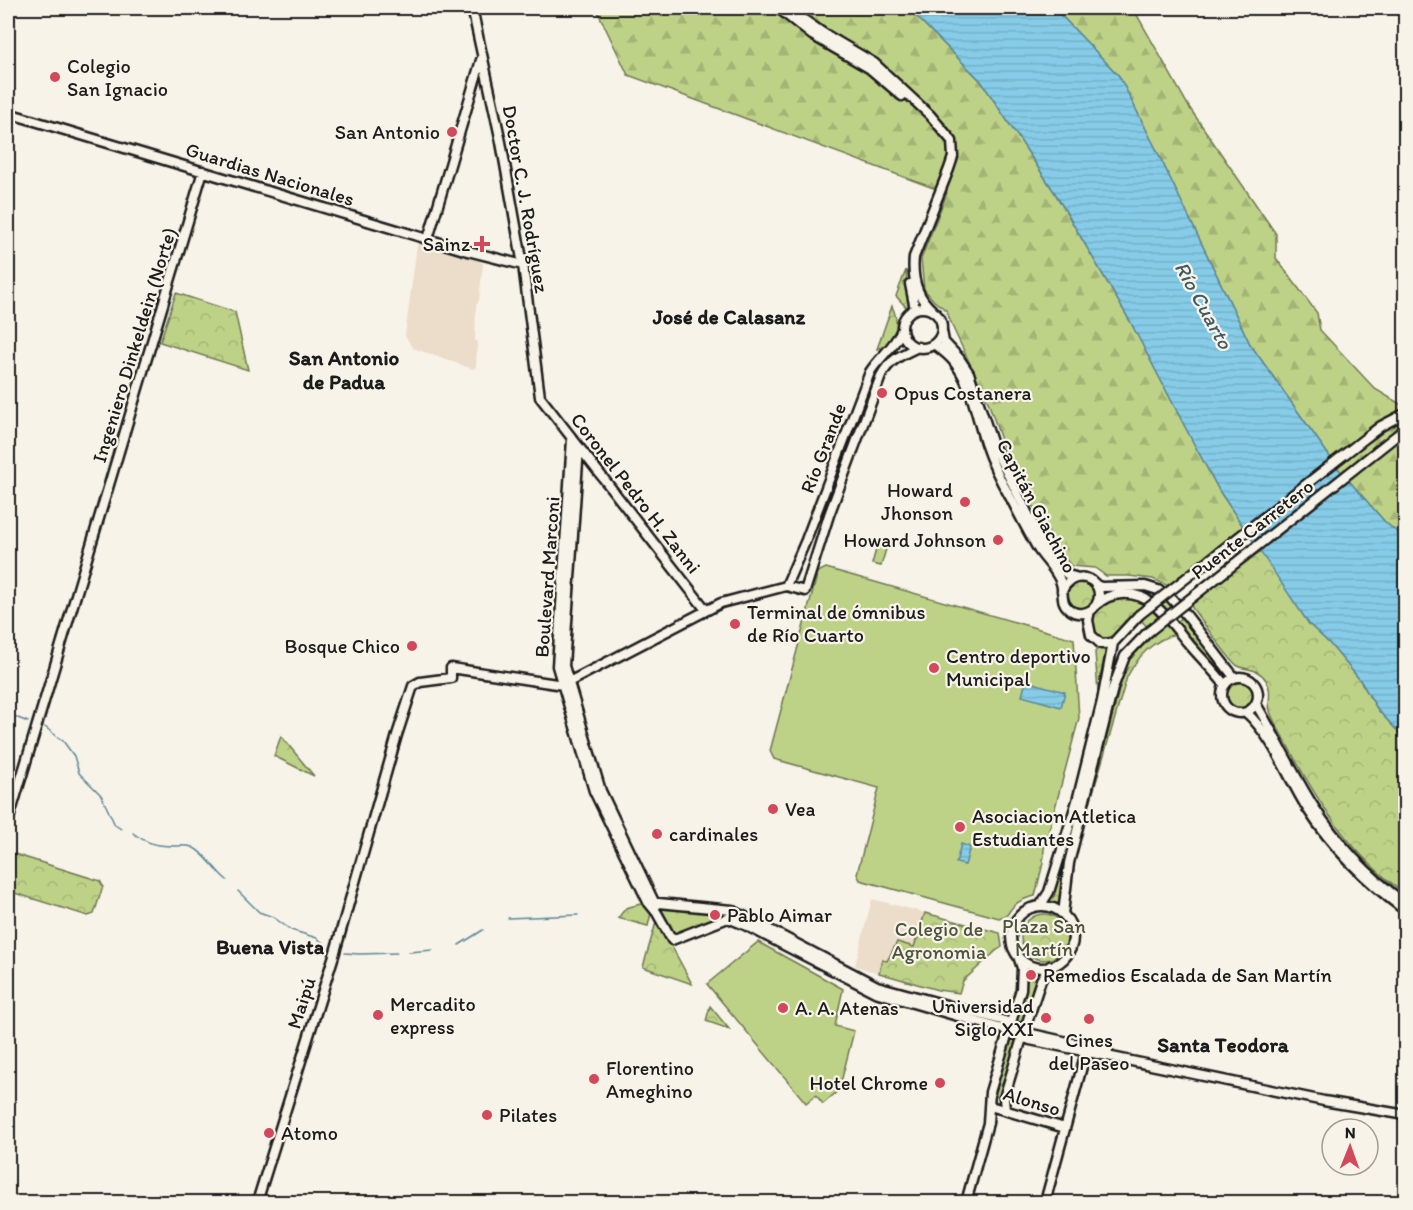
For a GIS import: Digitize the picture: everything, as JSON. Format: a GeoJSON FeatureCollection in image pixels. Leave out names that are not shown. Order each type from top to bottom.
{"type":"FeatureCollection","features":[{"type":"Feature","properties":{"kind":"main road","name":"Doctor C. J. Rodríguez"},"geometry":{"type":"LineString","coordinates":[[472,8],[501,142],[523,266],[540,397]]}},
{"type":"Feature","properties":{"kind":"main road"},"geometry":{"type":"LineString","coordinates":[[778,8],[812,35],[880,76],[935,127],[947,143],[948,151],[944,168],[911,247],[909,272],[915,309]]}},
{"type":"Feature","properties":{"kind":"main road"},"geometry":{"type":"LineString","coordinates":[[788,8],[823,33],[874,63],[930,115],[952,141],[953,157],[914,257],[919,296],[940,317],[942,331],[934,344],[923,348],[907,341],[902,329],[904,318],[915,309],[932,310]]}},
{"type":"Feature","properties":{"kind":"main road"},"geometry":{"type":"LineString","coordinates":[[428,239],[482,57]]}},
{"type":"Feature","properties":{"kind":"main road","name":"Guardias Nacionales"},"geometry":{"type":"LineString","coordinates":[[8,113],[523,266]]}},
{"type":"Feature","properties":{"kind":"main road","name":"Ingeniero Dinkeldein (Norte)"},"geometry":{"type":"LineString","coordinates":[[8,822],[203,171]]}},
{"type":"Feature","properties":{"kind":"main road","name":"Río Grande"},"geometry":{"type":"LineString","coordinates":[[902,329],[895,344],[870,372],[806,540],[786,586],[805,591],[829,515],[881,376],[893,359],[918,347]]}},
{"type":"Feature","properties":{"kind":"main road","name":"Capitán Giachino"},"geometry":{"type":"LineString","coordinates":[[942,331],[944,342],[969,373],[993,445],[1046,548],[1057,565],[1076,577]]}},
{"type":"Feature","properties":{"kind":"main road","name":"Capitán Giachino"},"geometry":{"type":"LineString","coordinates":[[934,344],[952,358],[963,375],[994,464],[1037,548],[1057,574],[1062,591]]}},
{"type":"Feature","properties":{"kind":"main road","name":"Coronel Pedro H. Zanni"},"geometry":{"type":"LineString","coordinates":[[540,397],[706,610]]}},
{"type":"Feature","properties":{"kind":"main road"},"geometry":{"type":"LineString","coordinates":[[1040,906],[1049,892],[1077,801],[1102,701],[1113,643],[1139,615],[1381,426],[1406,413]]}},
{"type":"Feature","properties":{"kind":"main road","name":"Puente Carretero"},"geometry":{"type":"LineString","coordinates":[[1063,914],[1069,863],[1113,688],[1125,656],[1147,633],[1406,428]]}},
{"type":"Feature","properties":{"kind":"main road","name":"Boulevard Marconi"},"geometry":{"type":"LineString","coordinates":[[573,439],[557,666],[565,684],[594,790],[672,940],[728,918],[875,992],[1009,1027]]}},
{"type":"Feature","properties":{"kind":"main road","name":"Boulevard Marconi"},"geometry":{"type":"LineString","coordinates":[[565,684],[563,657],[579,447]]}},
{"type":"Feature","properties":{"kind":"main road"},"geometry":{"type":"LineString","coordinates":[[1113,643],[1101,644],[1091,635],[1088,620],[1093,608],[1099,595],[1096,585],[1087,578],[1076,577],[1065,585],[1062,591],[1063,601],[1069,610],[1079,613],[1093,608],[1108,596],[1119,594],[1131,593],[1149,600],[1161,610],[1225,685]]}},
{"type":"Feature","properties":{"kind":"main road","name":"Capitán Giachino"},"geometry":{"type":"LineString","coordinates":[[1096,585],[1101,587],[1145,586],[1158,590],[1171,598],[1234,677]]}},
{"type":"Feature","properties":{"kind":"main road"},"geometry":{"type":"LineString","coordinates":[[565,684],[721,603],[786,586]]}},
{"type":"Feature","properties":{"kind":"main road","name":"Maipú"},"geometry":{"type":"LineString","coordinates":[[257,1203],[335,952],[413,686],[420,682],[451,678],[451,668],[565,684]]}},
{"type":"Feature","properties":{"kind":"main road"},"geometry":{"type":"LineString","coordinates":[[1234,677],[1246,677],[1255,684],[1258,694],[1256,704],[1246,712],[1234,712],[1225,705],[1222,696],[1225,685],[1234,677]]}},
{"type":"Feature","properties":{"kind":"main road"},"geometry":{"type":"LineString","coordinates":[[1256,704],[1298,781],[1324,822],[1354,858],[1406,904]]}},
{"type":"Feature","properties":{"kind":"main road"},"geometry":{"type":"LineString","coordinates":[[1246,712],[1260,725],[1270,740],[1308,809],[1334,845],[1370,883],[1406,911]]}},
{"type":"Feature","properties":{"kind":"main road"},"geometry":{"type":"LineString","coordinates":[[651,902],[732,910],[877,986],[1086,1052],[1324,1101],[1406,1115]]}},
{"type":"Feature","properties":{"kind":"main road"},"geometry":{"type":"LineString","coordinates":[[966,1203],[988,1123],[990,1092],[1021,989],[1022,968],[1013,947],[1012,928],[1023,912],[1040,906],[1050,907],[1063,914],[1071,926],[1072,945],[1060,962],[1050,966],[1033,966],[1018,956]]}},
{"type":"Feature","properties":{"kind":"main road"},"geometry":{"type":"LineString","coordinates":[[1005,1110],[1004,1098],[1024,1034],[1041,980],[1050,966]]}},
{"type":"Feature","properties":{"kind":"main road"},"geometry":{"type":"LineString","coordinates":[[1024,1034],[1406,1109]]}},
{"type":"Feature","properties":{"kind":"main road"},"geometry":{"type":"LineString","coordinates":[[1045,1203],[1086,1052]]}},
{"type":"Feature","properties":{"kind":"main road","name":"Alonso"},"geometry":{"type":"LineString","coordinates":[[990,1106],[1065,1128]]}},
{"type":"Feature","properties":{"kind":"shaded area"},"geometry":{"type":"Polygon","coordinates":[[[420,243],[480,261],[483,264],[479,300],[476,306],[476,367],[473,369],[413,348],[405,336],[417,245],[420,243]]]}},
{"type":"Feature","properties":{"kind":"shaded area"},"geometry":{"type":"Polygon","coordinates":[[[872,899],[990,930],[938,990],[855,966],[872,899]]]}},
{"type":"Feature","properties":{"kind":"green space"},"geometry":{"type":"Polygon","coordinates":[[[596,8],[908,8],[981,81],[1055,193],[1130,321],[1220,492],[1244,528],[1168,586],[1153,579],[1106,576],[1095,568],[1071,566],[1050,538],[1004,449],[989,404],[946,310],[924,289],[921,259],[947,193],[628,75],[596,8]]]}},
{"type":"Feature","properties":{"kind":"green space"},"geometry":{"type":"Polygon","coordinates":[[[1054,8],[1133,8],[1189,107],[1276,234],[1276,258],[1317,313],[1320,330],[1375,389],[1405,407],[1405,539],[1385,522],[1337,467],[1250,344],[1119,76],[1054,8]]]}},
{"type":"Feature","properties":{"kind":"green space"},"geometry":{"type":"Polygon","coordinates":[[[906,270],[909,305],[906,307],[896,296],[906,270]]]}},
{"type":"Feature","properties":{"kind":"green space"},"geometry":{"type":"Polygon","coordinates":[[[176,293],[235,312],[248,370],[160,342],[176,293]]]}},
{"type":"Feature","properties":{"kind":"green space"},"geometry":{"type":"Polygon","coordinates":[[[892,306],[896,319],[895,332],[889,342],[877,349],[892,306]]]}},
{"type":"Feature","properties":{"kind":"green space"},"geometry":{"type":"Polygon","coordinates":[[[877,546],[886,549],[881,566],[872,564],[877,546]]]}},
{"type":"Feature","properties":{"kind":"green space"},"geometry":{"type":"Polygon","coordinates":[[[1261,551],[1309,624],[1330,644],[1360,680],[1378,710],[1405,739],[1405,893],[1368,862],[1352,845],[1323,806],[1273,719],[1269,707],[1269,688],[1266,680],[1256,671],[1238,666],[1190,605],[1261,551]]]}},
{"type":"Feature","properties":{"kind":"green space","name":"Centro deportivo Municipal"},"geometry":{"type":"Polygon","coordinates":[[[826,568],[1074,639],[1079,718],[1044,849],[1035,896],[1018,902],[1007,915],[999,918],[860,880],[857,874],[879,788],[774,759],[770,751],[818,572],[826,568]]]}},
{"type":"Feature","properties":{"kind":"green space"},"geometry":{"type":"Polygon","coordinates":[[[1081,581],[1091,585],[1095,595],[1091,605],[1081,609],[1071,605],[1067,595],[1071,585],[1081,581]]]}},
{"type":"Feature","properties":{"kind":"green space"},"geometry":{"type":"Polygon","coordinates":[[[1126,588],[1157,595],[1182,613],[1175,617],[1158,602],[1143,595],[1126,593],[1104,595],[1103,589],[1126,588]]]}},
{"type":"Feature","properties":{"kind":"green space"},"geometry":{"type":"Polygon","coordinates":[[[1129,597],[1142,601],[1175,634],[1146,650],[1127,677],[1089,806],[1123,675],[1130,658],[1154,635],[1135,613],[1125,621],[1111,639],[1102,639],[1094,632],[1093,616],[1100,607],[1108,602],[1129,597]]]}},
{"type":"Feature","properties":{"kind":"green space"},"geometry":{"type":"Polygon","coordinates":[[[1184,616],[1227,673],[1222,677],[1178,621],[1184,616]]]}},
{"type":"Feature","properties":{"kind":"green space"},"geometry":{"type":"Polygon","coordinates":[[[1099,647],[1105,652],[1098,692],[1095,652],[1099,647]]]}},
{"type":"Feature","properties":{"kind":"green space"},"geometry":{"type":"Polygon","coordinates":[[[1240,681],[1250,685],[1254,695],[1250,705],[1240,709],[1230,705],[1226,695],[1230,685],[1240,681]]]}},
{"type":"Feature","properties":{"kind":"green space"},"geometry":{"type":"Polygon","coordinates":[[[281,736],[314,776],[274,756],[281,736]]]}},
{"type":"Feature","properties":{"kind":"green space"},"geometry":{"type":"Polygon","coordinates":[[[1073,830],[1058,904],[1050,901],[1073,830]]]}},
{"type":"Feature","properties":{"kind":"green space"},"geometry":{"type":"Polygon","coordinates":[[[8,852],[100,881],[103,886],[94,914],[88,916],[8,891],[8,852]]]}},
{"type":"Feature","properties":{"kind":"green space"},"geometry":{"type":"Polygon","coordinates":[[[648,902],[651,913],[648,926],[618,918],[626,908],[648,902]]]}},
{"type":"Feature","properties":{"kind":"green space"},"geometry":{"type":"Polygon","coordinates":[[[659,907],[723,915],[674,935],[659,907]]]}},
{"type":"Feature","properties":{"kind":"green space","name":"Colegio de Agronomia"},"geometry":{"type":"Polygon","coordinates":[[[925,913],[1000,933],[1002,947],[963,981],[959,993],[938,990],[879,973],[882,960],[887,961],[897,942],[914,947],[925,913]]]}},
{"type":"Feature","properties":{"kind":"green space","name":"Plaza San Martín"},"geometry":{"type":"Polygon","coordinates":[[[1044,914],[1060,921],[1067,937],[1060,953],[1044,960],[1028,953],[1021,937],[1028,921],[1044,914]]]}},
{"type":"Feature","properties":{"kind":"green space"},"geometry":{"type":"Polygon","coordinates":[[[657,919],[692,984],[643,967],[657,919]]]}},
{"type":"Feature","properties":{"kind":"green space","name":"A. A. Atenas"},"geometry":{"type":"Polygon","coordinates":[[[758,942],[843,989],[835,1026],[854,1031],[839,1090],[823,1104],[816,1095],[806,1103],[707,984],[758,942]]]}},
{"type":"Feature","properties":{"kind":"green space"},"geometry":{"type":"Polygon","coordinates":[[[1029,972],[1037,974],[1023,1024],[1015,1020],[1029,972]]]}},
{"type":"Feature","properties":{"kind":"green space"},"geometry":{"type":"Polygon","coordinates":[[[710,1006],[729,1029],[706,1021],[710,1006]]]}},
{"type":"Feature","properties":{"kind":"green space"},"geometry":{"type":"Polygon","coordinates":[[[1009,1037],[1016,1041],[1000,1097],[992,1095],[1009,1037]]]}},
{"type":"Feature","properties":{"kind":"water","name":"Río Cuarto"},"geometry":{"type":"Polygon","coordinates":[[[908,8],[1054,8],[1119,76],[1250,344],[1337,467],[1385,522],[1405,539],[1405,739],[1378,710],[1360,680],[1330,644],[1309,624],[1220,492],[1130,321],[1055,193],[981,81],[908,8]]]}},
{"type":"Feature","properties":{"kind":"water"},"geometry":{"type":"Polygon","coordinates":[[[1026,681],[1065,692],[1061,707],[1022,696],[1026,681]]]}},
{"type":"Feature","properties":{"kind":"water"},"geometry":{"type":"Polygon","coordinates":[[[961,844],[970,847],[965,865],[956,863],[961,844]]]}},
{"type":"Feature","properties":{"kind":"waterway"},"geometry":{"type":"LineString","coordinates":[[8,714],[28,722]]}},
{"type":"Feature","properties":{"kind":"waterway"},"geometry":{"type":"LineString","coordinates":[[45,727],[63,741],[74,756],[79,773],[101,795],[115,825],[121,829]]}},
{"type":"Feature","properties":{"kind":"waterway"},"geometry":{"type":"LineString","coordinates":[[133,833],[156,845],[192,847],[202,853],[227,880]]}},
{"type":"Feature","properties":{"kind":"waterway"},"geometry":{"type":"LineString","coordinates":[[238,891],[259,912],[273,917],[291,930],[317,938],[326,945]]}},
{"type":"Feature","properties":{"kind":"waterway"},"geometry":{"type":"LineString","coordinates":[[508,918],[578,915]]}},
{"type":"Feature","properties":{"kind":"waterway"},"geometry":{"type":"LineString","coordinates":[[459,945],[483,930]]}},
{"type":"Feature","properties":{"kind":"waterway"},"geometry":{"type":"LineString","coordinates":[[409,952],[433,950]]}},
{"type":"Feature","properties":{"kind":"waterway"},"geometry":{"type":"LineString","coordinates":[[345,953],[397,953]]}},
{"type":"Feature","properties":{"kind":"place","name":"Colegio San Ignacio"},"geometry":{"type":"Point","coordinates":[55,77]}},
{"type":"Feature","properties":{"kind":"place","name":"San Antonio"},"geometry":{"type":"Point","coordinates":[452,132]}},
{"type":"Feature","properties":{"kind":"place","name":"Sainz"},"geometry":{"type":"Point","coordinates":[482,244]}},
{"type":"Feature","properties":{"kind":"place","name":"Opus Costanera"},"geometry":{"type":"Point","coordinates":[882,393]}},
{"type":"Feature","properties":{"kind":"place","name":"Howard Jhonson"},"geometry":{"type":"Point","coordinates":[965,502]}},
{"type":"Feature","properties":{"kind":"place","name":"Howard Johnson"},"geometry":{"type":"Point","coordinates":[998,540]}},
{"type":"Feature","properties":{"kind":"place","name":"Terminal de ómnibus de Río Cuarto"},"geometry":{"type":"Point","coordinates":[735,624]}},
{"type":"Feature","properties":{"kind":"place","name":"Bosque Chico"},"geometry":{"type":"Point","coordinates":[412,646]}},
{"type":"Feature","properties":{"kind":"place","name":"Centro deportivo Municipal"},"geometry":{"type":"Point","coordinates":[934,668]}},
{"type":"Feature","properties":{"kind":"place","name":"Vea"},"geometry":{"type":"Point","coordinates":[773,809]}},
{"type":"Feature","properties":{"kind":"place","name":"Asociacion Atletica Estudiantes"},"geometry":{"type":"Point","coordinates":[960,827]}},
{"type":"Feature","properties":{"kind":"place","name":"cardinales"},"geometry":{"type":"Point","coordinates":[657,834]}},
{"type":"Feature","properties":{"kind":"place","name":"Pablo Aimar"},"geometry":{"type":"Point","coordinates":[715,915]}},
{"type":"Feature","properties":{"kind":"place","name":"Remedios Escalada de San Martín"},"geometry":{"type":"Point","coordinates":[1031,975]}},
{"type":"Feature","properties":{"kind":"place","name":"A. A. Atenas"},"geometry":{"type":"Point","coordinates":[783,1008]}},
{"type":"Feature","properties":{"kind":"place","name":"Mercadito express"},"geometry":{"type":"Point","coordinates":[378,1015]}},
{"type":"Feature","properties":{"kind":"place","name":"Universidad Siglo XXI"},"geometry":{"type":"Point","coordinates":[1046,1018]}},
{"type":"Feature","properties":{"kind":"place","name":"Cines del Paseo"},"geometry":{"type":"Point","coordinates":[1089,1019]}},
{"type":"Feature","properties":{"kind":"place","name":"Florentino Ameghino"},"geometry":{"type":"Point","coordinates":[594,1079]}},
{"type":"Feature","properties":{"kind":"place","name":"Hotel Chrome"},"geometry":{"type":"Point","coordinates":[940,1083]}},
{"type":"Feature","properties":{"kind":"place","name":"Pilates"},"geometry":{"type":"Point","coordinates":[487,1115]}},
{"type":"Feature","properties":{"kind":"place","name":"Atomo"},"geometry":{"type":"Point","coordinates":[269,1133]}},
{"type":"Feature","properties":{"kind":"district","name":"José de Calasanz"},"geometry":{"type":"Point","coordinates":[729,316]}},
{"type":"Feature","properties":{"kind":"district","name":"San Antonio de Padua"},"geometry":{"type":"Point","coordinates":[344,369]}},
{"type":"Feature","properties":{"kind":"district","name":"Buena Vista"},"geometry":{"type":"Point","coordinates":[270,946]}},
{"type":"Feature","properties":{"kind":"district","name":"Santa Teodora"},"geometry":{"type":"Point","coordinates":[1223,1044]}}]}
